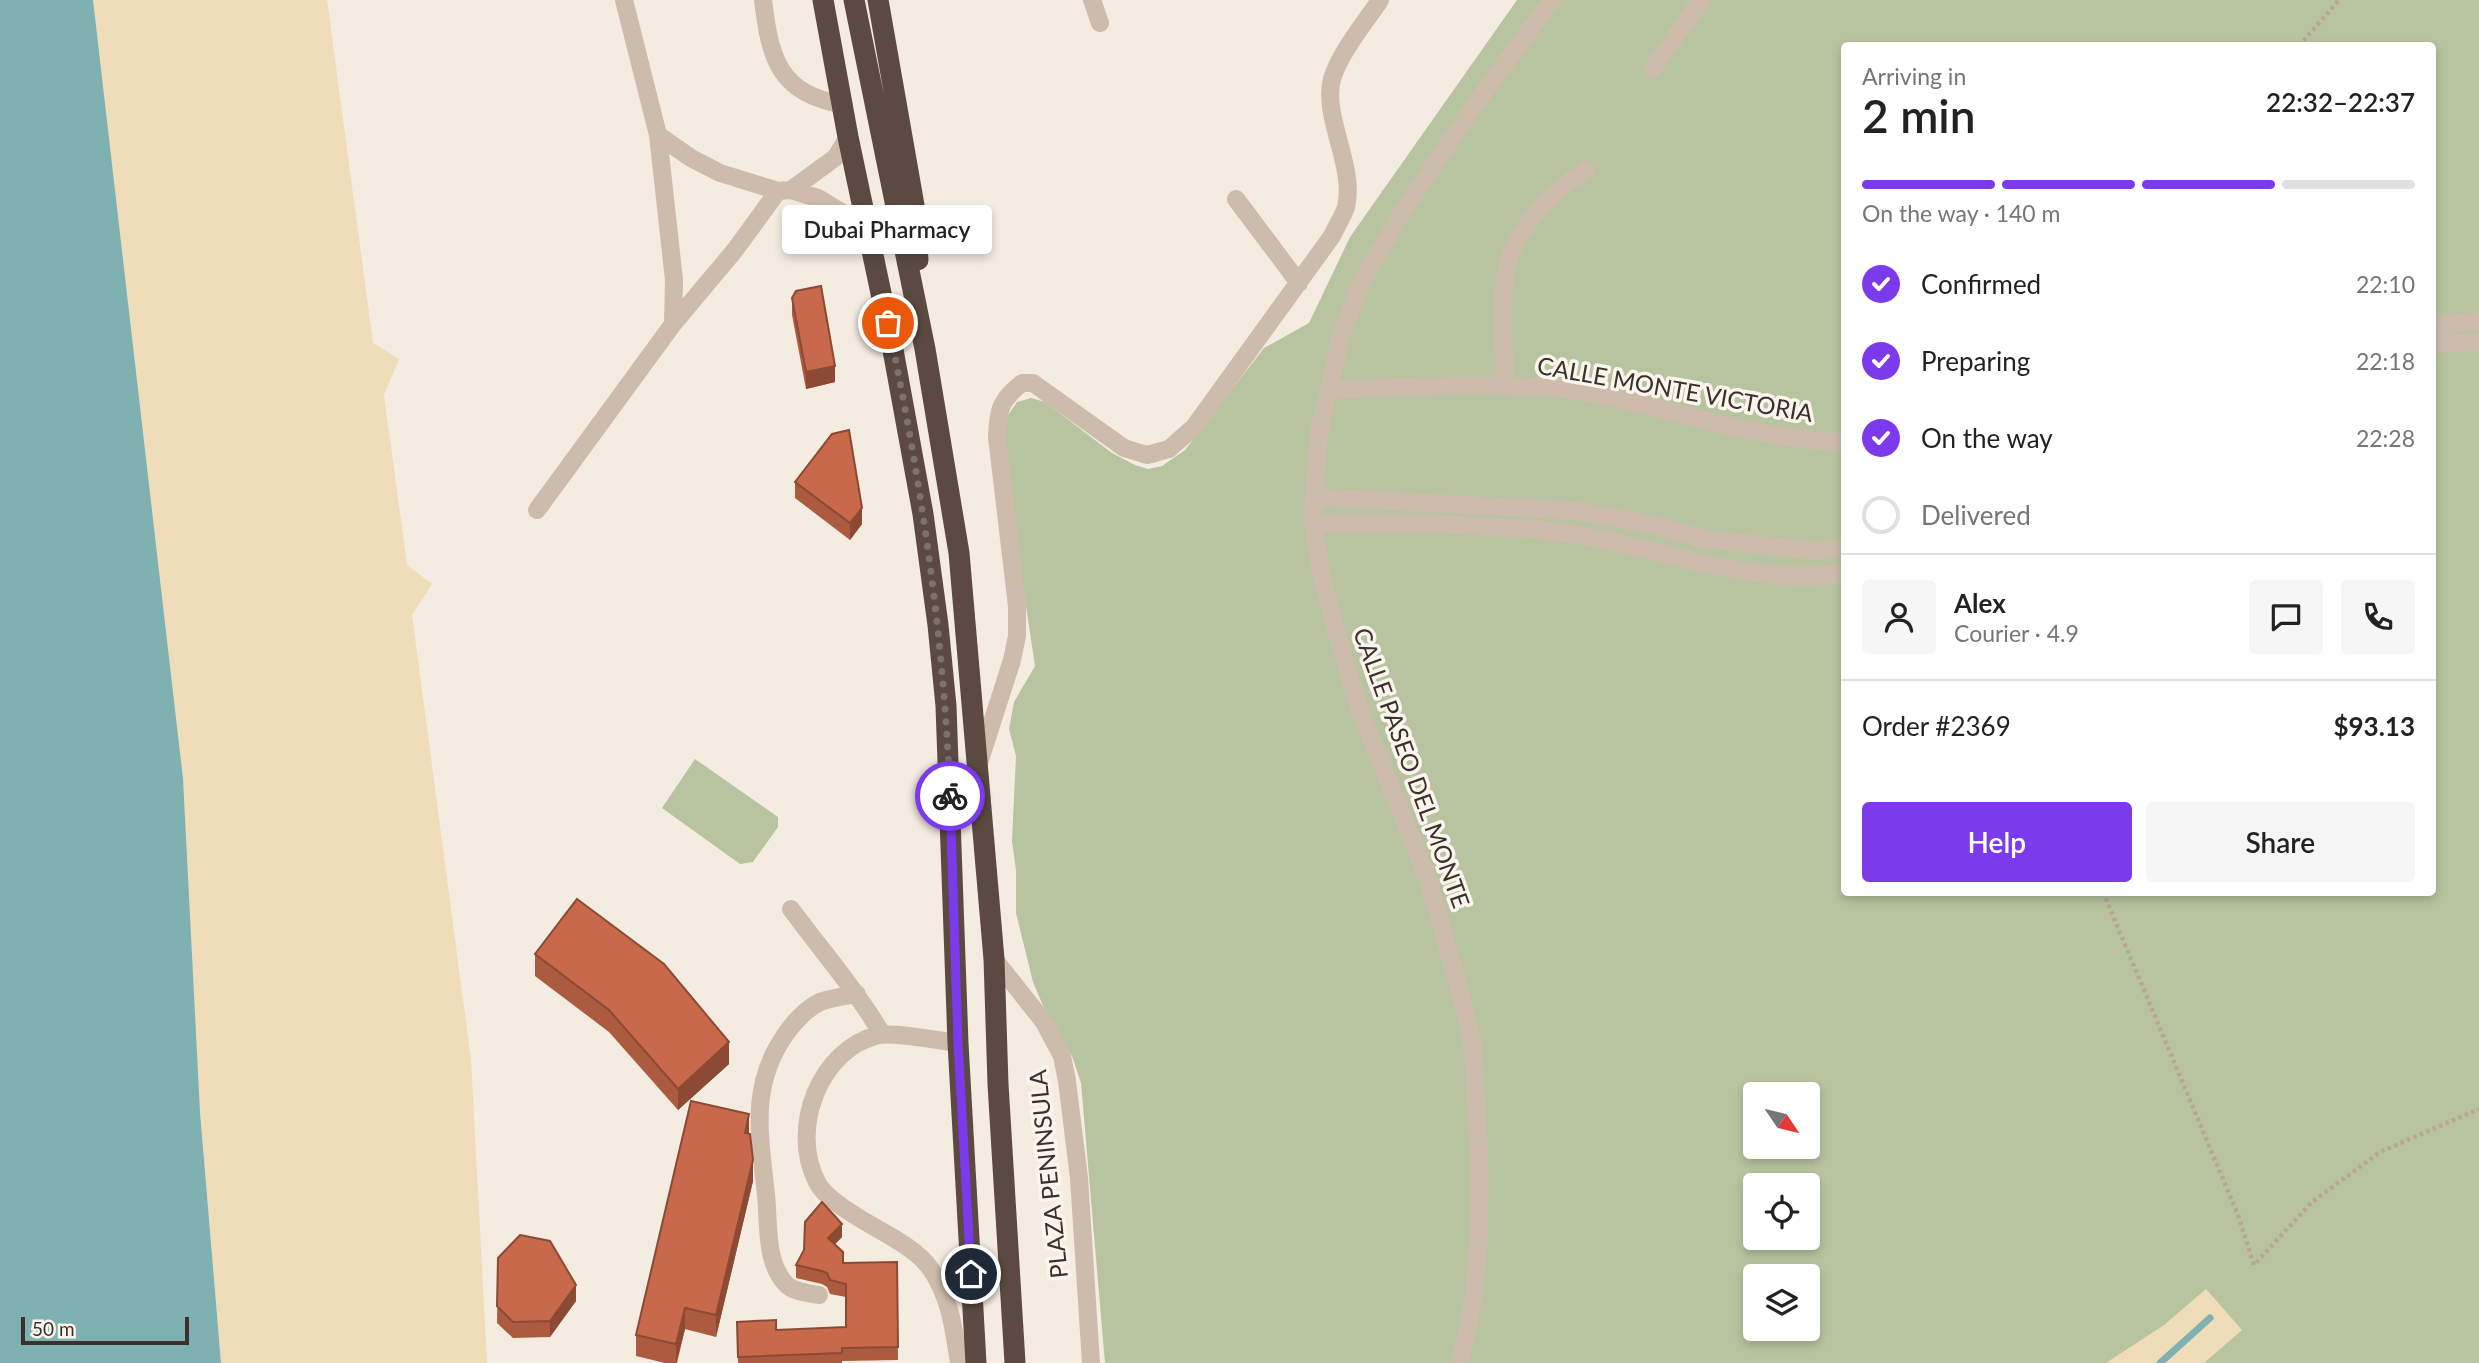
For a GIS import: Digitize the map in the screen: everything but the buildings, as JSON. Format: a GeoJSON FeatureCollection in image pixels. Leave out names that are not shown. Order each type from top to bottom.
{"type":"FeatureCollection","features":[{"type":"Feature","properties":{"kind":"highway"},"geometry":{"type":"LineString","coordinates":[[823,0],[848,137],[893,349],[923,514],[938,625],[946,718],[958,1043],[976,1363]]}},
{"type":"Feature","properties":{"kind":"highway"},"geometry":{"type":"LineString","coordinates":[[854,0],[925,349],[959,552],[994,959],[998,1084],[1015,1363]]}},
{"type":"Feature","properties":{"kind":"highway"},"geometry":{"type":"LineString","coordinates":[[878,0],[914,205],[925,349]]}},
{"type":"Feature","properties":{"kind":"street"},"geometry":{"type":"LineString","coordinates":[[624,0],[658,135],[674,280],[673,324]]}},
{"type":"Feature","properties":{"kind":"street"},"geometry":{"type":"LineString","coordinates":[[763,0],[769,42],[775,60],[787,77],[803,92],[822,101],[844,105]]}},
{"type":"Feature","properties":{"kind":"street"},"geometry":{"type":"LineString","coordinates":[[1092,0],[1100,23]]}},
{"type":"Feature","properties":{"kind":"street"},"geometry":{"type":"LineString","coordinates":[[977,770],[1017,636],[1017,606],[997,437],[997,418],[1002,402],[1022,383],[1033,383],[1124,448],[1147,454],[1169,449],[1194,427],[1332,236],[1346,207],[1348,184],[1331,98],[1332,81],[1338,65],[1380,0]]}},
{"type":"Feature","properties":{"kind":"street","name":"CALLE PASEO DEL MONTE"},"geometry":{"type":"LineString","coordinates":[[1460,1363],[1474,1296],[1479,1233],[1480,1169],[1473,1048],[1429,882],[1359,708],[1341,648],[1322,580],[1313,523],[1314,496],[1319,432],[1341,335],[1361,283],[1384,239],[1480,96],[1552,0]]}},
{"type":"Feature","properties":{"kind":"street"},"geometry":{"type":"LineString","coordinates":[[1653,68],[1701,0]]}},
{"type":"Feature","properties":{"kind":"street"},"geometry":{"type":"LineString","coordinates":[[658,135],[691,158],[720,173],[818,198],[841,212],[870,241]]}},
{"type":"Feature","properties":{"kind":"street"},"geometry":{"type":"LineString","coordinates":[[537,510],[673,324],[785,190],[836,157],[848,137]]}},
{"type":"Feature","properties":{"kind":"street"},"geometry":{"type":"LineString","coordinates":[[1505,386],[1504,297],[1506,272],[1513,248],[1531,220],[1558,189],[1585,170]]}},
{"type":"Feature","properties":{"kind":"street"},"geometry":{"type":"LineString","coordinates":[[1236,199],[1299,283]]}},
{"type":"Feature","properties":{"kind":"street"},"geometry":{"type":"LineString","coordinates":[[2436,326],[2479,321]]}},
{"type":"Feature","properties":{"kind":"street"},"geometry":{"type":"LineString","coordinates":[[2436,345],[2479,342]]}},
{"type":"Feature","properties":{"kind":"street","name":"CALLE MONTE VICTORIA"},"geometry":{"type":"LineString","coordinates":[[1329,390],[1471,385],[1556,388],[1659,407],[1759,432],[1814,441],[1841,442]]}},
{"type":"Feature","properties":{"kind":"street"},"geometry":{"type":"LineString","coordinates":[[1314,496],[1577,511],[1635,521],[1703,539],[1817,551],[1841,547]]}},
{"type":"Feature","properties":{"kind":"street"},"geometry":{"type":"LineString","coordinates":[[1313,523],[1496,527],[1559,532],[1700,564],[1775,576],[1841,573]]}},
{"type":"Feature","properties":{"kind":"street"},"geometry":{"type":"LineString","coordinates":[[1700,564],[1703,539]]}},
{"type":"Feature","properties":{"kind":"street"},"geometry":{"type":"LineString","coordinates":[[791,909],[857,994],[882,1034]]}},
{"type":"Feature","properties":{"kind":"street","name":"PLAZA PENINSULA"},"geometry":{"type":"LineString","coordinates":[[994,959],[1044,1022],[1062,1056],[1068,1081],[1079,1178],[1091,1363]]}},
{"type":"Feature","properties":{"kind":"street"},"geometry":{"type":"LineString","coordinates":[[819,1295],[800,1292],[786,1285],[775,1267],[769,1235],[758,1108],[762,1081],[774,1051],[793,1024],[819,1003],[857,994]]}},
{"type":"Feature","properties":{"kind":"street"},"geometry":{"type":"LineString","coordinates":[[958,1043],[882,1034],[857,1042],[828,1068],[810,1114],[807,1140],[810,1163],[817,1184],[841,1207],[908,1248],[929,1266],[953,1316],[960,1363]]}},
{"type":"Feature","properties":{"kind":"path"},"geometry":{"type":"LineString","coordinates":[[2302,42],[2339,0]]}},
{"type":"Feature","properties":{"kind":"path"},"geometry":{"type":"LineString","coordinates":[[2105,896],[2238,1215],[2254,1265],[2312,1202],[2380,1152],[2479,1109]]}},
{"type":"Feature","properties":{"kind":"green space"},"geometry":{"type":"Polygon","coordinates":[[[1517,0],[2479,0],[2479,1363],[1105,1363],[1081,1083],[1072,1056],[1049,1020],[1033,982],[1016,913],[1016,870],[1012,841],[1016,756],[1009,729],[1014,702],[1035,666],[1011,506],[1002,424],[1017,402],[1031,398],[1045,402],[1112,453],[1135,465],[1148,469],[1162,466],[1185,450],[1264,348],[1309,323],[1350,237],[1517,0]]]}},
{"type":"Feature","properties":{"kind":"green space"},"geometry":{"type":"Polygon","coordinates":[[[695,759],[778,817],[778,827],[753,862],[740,864],[662,808],[695,759]]]}},
{"type":"Feature","properties":{"kind":"sand"},"geometry":{"type":"Polygon","coordinates":[[[93,0],[327,0],[373,343],[399,359],[384,395],[407,565],[432,584],[412,615],[471,1060],[487,1363],[221,1363],[200,1112],[93,0]]]}},
{"type":"Feature","properties":{"kind":"sand"},"geometry":{"type":"Polygon","coordinates":[[[2206,1289],[2242,1330],[2204,1363],[2106,1363],[2164,1325],[2206,1289]]]}},
{"type":"Feature","properties":{"kind":"water"},"geometry":{"type":"Polygon","coordinates":[[[0,0],[93,0],[183,779],[200,1112],[221,1363],[0,1363],[0,0]]]}},
{"type":"Feature","properties":{"kind":"waterway"},"geometry":{"type":"LineString","coordinates":[[2160,1363],[2210,1318]]}},
{"type":"Feature","properties":{"kind":"way so far"},"geometry":{"type":"LineString","coordinates":[[888,323],[923,514],[938,625],[946,706],[950,796]]}},
{"type":"Feature","properties":{"kind":"place","name":"Dubai Pharmacy"},"geometry":{"type":"Point","coordinates":[888,323]}},
{"type":"Feature","properties":{"kind":"route"},"geometry":{"type":"LineString","coordinates":[[950,796],[958,1043],[971,1274]]}}]}
